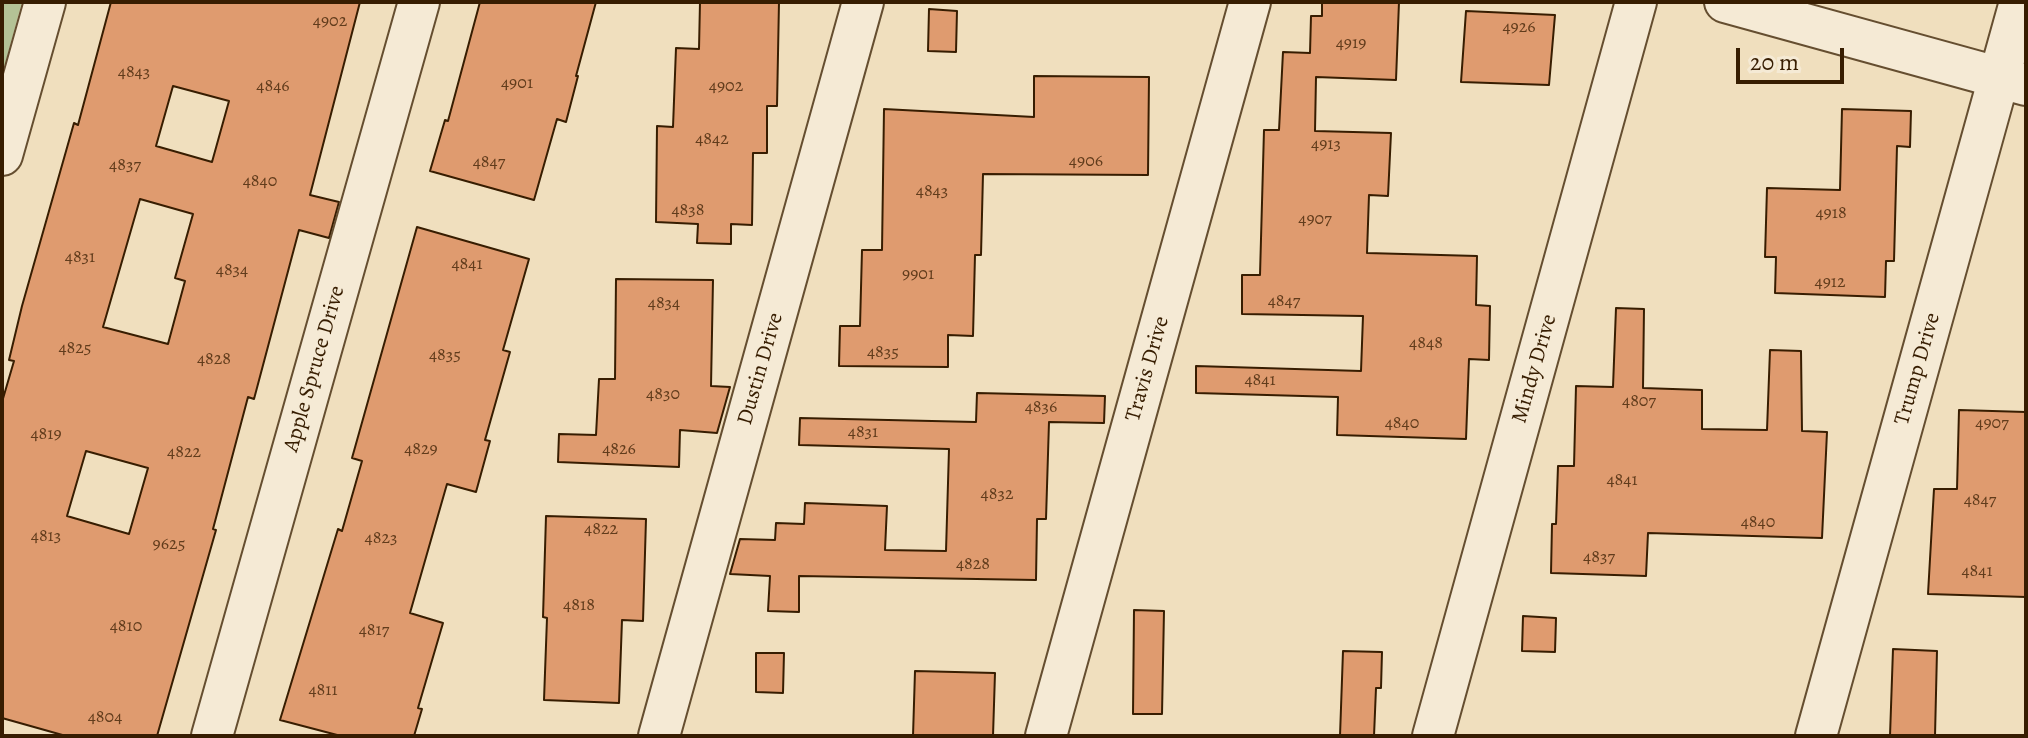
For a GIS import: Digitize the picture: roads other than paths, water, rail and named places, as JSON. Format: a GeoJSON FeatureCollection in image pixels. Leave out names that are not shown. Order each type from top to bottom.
{"type":"FeatureCollection","features":[{"type":"Feature","properties":{"kind":"street"},"geometry":{"type":"LineString","coordinates":[[2,155],[45,2]]}},
{"type":"Feature","properties":{"kind":"street","name":"Apple Spruce Drive"},"geometry":{"type":"LineString","coordinates":[[212,736],[419,2]]}},
{"type":"Feature","properties":{"kind":"street","name":"Dustin Drive"},"geometry":{"type":"LineString","coordinates":[[659,736],[863,2]]}},
{"type":"Feature","properties":{"kind":"street","name":"Travis Drive"},"geometry":{"type":"LineString","coordinates":[[1046,736],[1250,2]]}},
{"type":"Feature","properties":{"kind":"street","name":"Mindy Drive"},"geometry":{"type":"LineString","coordinates":[[1433,736],[1636,2]]}},
{"type":"Feature","properties":{"kind":"street"},"geometry":{"type":"LineString","coordinates":[[1725,2],[2012,81]]}},
{"type":"Feature","properties":{"kind":"street","name":"Trump Drive"},"geometry":{"type":"LineString","coordinates":[[1816,736],[2012,81],[2020,2]]}}]}
